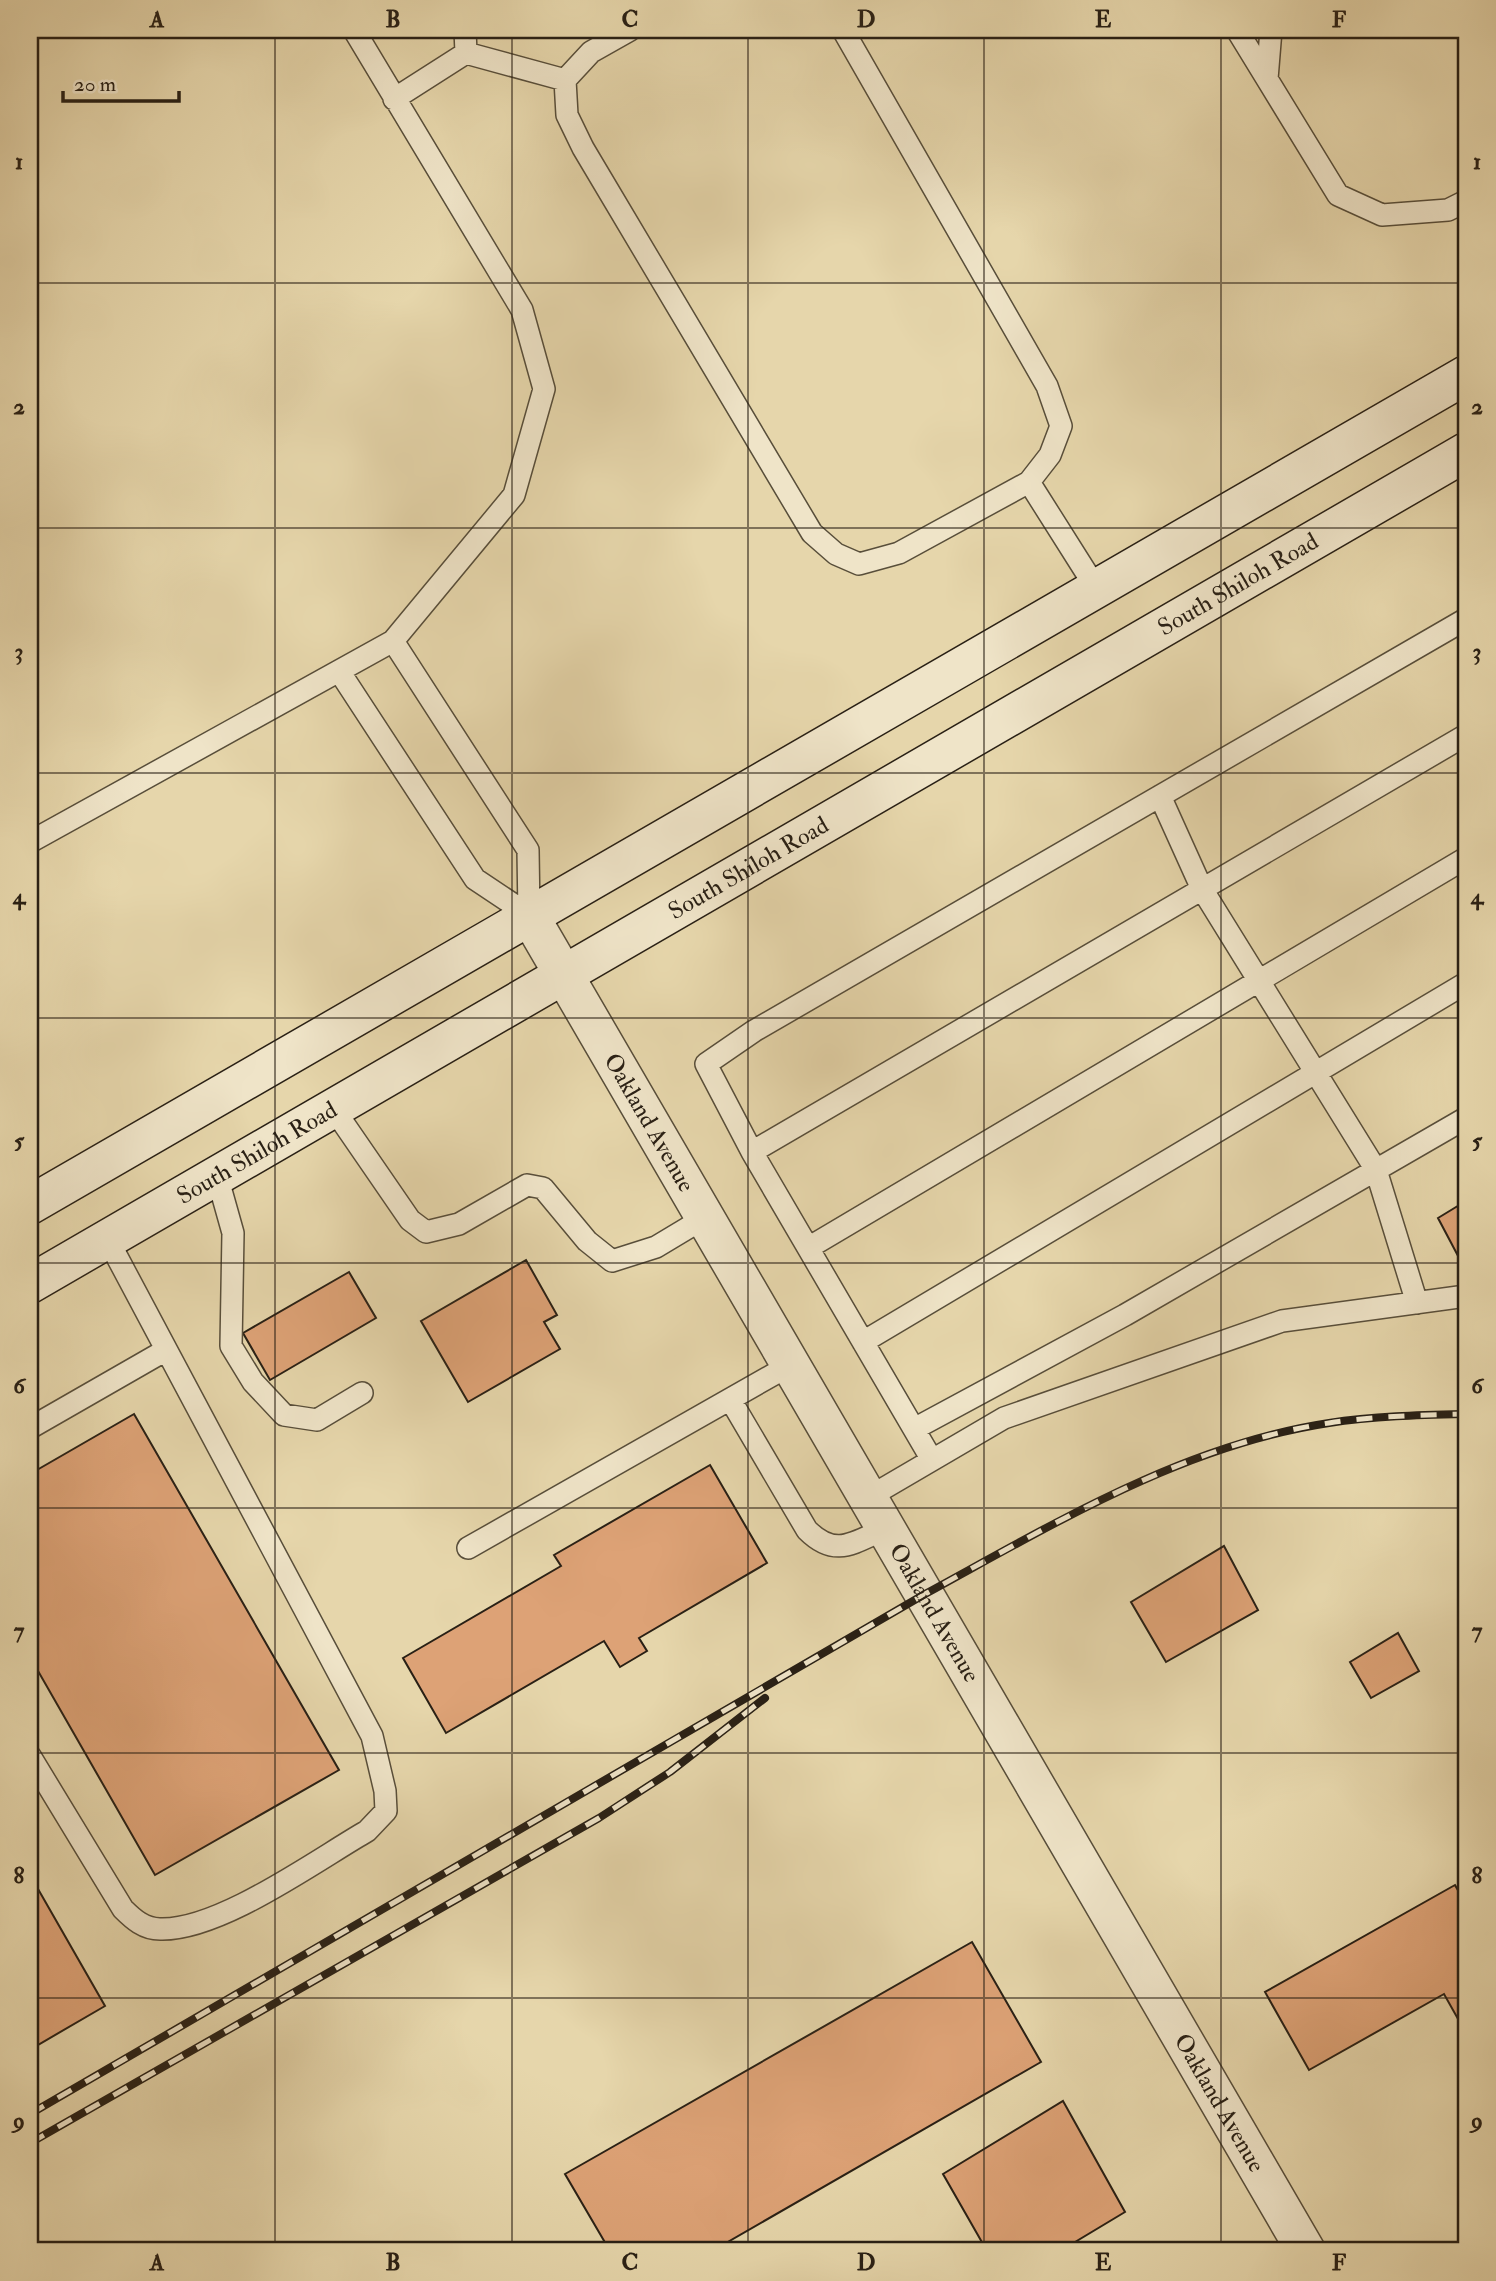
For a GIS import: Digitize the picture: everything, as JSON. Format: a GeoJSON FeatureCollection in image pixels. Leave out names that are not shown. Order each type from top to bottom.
{"type":"FeatureCollection","features":[{"type":"Feature","properties":{"kind":"main road"},"geometry":{"type":"LineString","coordinates":[[30,1205],[1466,375]]}},
{"type":"Feature","properties":{"kind":"main road","name":"South Shiloh Road"},"geometry":{"type":"LineString","coordinates":[[30,1284],[564,972],[1466,452]]}},
{"type":"Feature","properties":{"kind":"main road","name":"Oakland Avenue"},"geometry":{"type":"LineString","coordinates":[[528,915],[564,972],[1306,2251]]}},
{"type":"Feature","properties":{"kind":"lane"},"geometry":{"type":"LineString","coordinates":[[30,842],[393,641],[514,495],[544,389],[522,310],[354,30]]}},
{"type":"Feature","properties":{"kind":"lane"},"geometry":{"type":"LineString","coordinates":[[465,30],[466,52]]}},
{"type":"Feature","properties":{"kind":"lane"},"geometry":{"type":"LineString","coordinates":[[630,30],[591,52],[565,80],[567,115],[583,148],[813,533],[836,554],[859,564],[899,553],[1029,482],[1050,455],[1061,426],[1047,386],[843,30]]}},
{"type":"Feature","properties":{"kind":"lane"},"geometry":{"type":"LineString","coordinates":[[1237,30],[1338,195],[1382,215],[1448,211],[1466,201]]}},
{"type":"Feature","properties":{"kind":"lane"},"geometry":{"type":"LineString","coordinates":[[1267,79],[1271,30]]}},
{"type":"Feature","properties":{"kind":"lane"},"geometry":{"type":"LineString","coordinates":[[394,99],[466,52],[565,80]]}},
{"type":"Feature","properties":{"kind":"lane"},"geometry":{"type":"LineString","coordinates":[[1029,482],[1096,588]]}},
{"type":"Feature","properties":{"kind":"lane"},"geometry":{"type":"LineString","coordinates":[[932,1460],[752,1152],[706,1065],[754,1031],[1466,619]]}},
{"type":"Feature","properties":{"kind":"lane"},"geometry":{"type":"LineString","coordinates":[[393,641],[528,850],[528,915]]}},
{"type":"Feature","properties":{"kind":"lane"},"geometry":{"type":"LineString","coordinates":[[339,671],[475,879],[528,915]]}},
{"type":"Feature","properties":{"kind":"lane"},"geometry":{"type":"LineString","coordinates":[[752,1152],[1466,735]]}},
{"type":"Feature","properties":{"kind":"lane"},"geometry":{"type":"LineString","coordinates":[[1160,796],[1202,889],[1377,1170],[1417,1303]]}},
{"type":"Feature","properties":{"kind":"lane"},"geometry":{"type":"LineString","coordinates":[[808,1248],[1466,858]]}},
{"type":"Feature","properties":{"kind":"lane"},"geometry":{"type":"LineString","coordinates":[[863,1342],[1466,983]]}},
{"type":"Feature","properties":{"kind":"lane"},"geometry":{"type":"LineString","coordinates":[[333,1108],[411,1220],[426,1232],[458,1224],[527,1185],[543,1188],[587,1241],[612,1261],[656,1247],[706,1217]]}},
{"type":"Feature","properties":{"kind":"lane"},"geometry":{"type":"LineString","coordinates":[[915,1429],[1125,1315],[1466,1118]]}},
{"type":"Feature","properties":{"kind":"lane"},"geometry":{"type":"LineString","coordinates":[[217,1176],[233,1233],[231,1346],[253,1382],[284,1415],[317,1420],[362,1393]]}},
{"type":"Feature","properties":{"kind":"lane"},"geometry":{"type":"LineString","coordinates":[[30,1756],[122,1909],[138,1923],[159,1929],[227,1912],[367,1831],[386,1811],[385,1791],[372,1736],[108,1240]]}},
{"type":"Feature","properties":{"kind":"lane"},"geometry":{"type":"LineString","coordinates":[[730,1399],[807,1530],[821,1544],[841,1547],[932,1460],[1004,1418],[1282,1321],[1466,1296]]}},
{"type":"Feature","properties":{"kind":"lane"},"geometry":{"type":"LineString","coordinates":[[30,1428],[166,1350]]}},
{"type":"Feature","properties":{"kind":"lane"},"geometry":{"type":"LineString","coordinates":[[468,1548],[792,1364]]}},
{"type":"Feature","properties":{"kind":"building"},"geometry":{"type":"Polygon","coordinates":[[[1466,1201],[1466,1271],[1438,1218],[1466,1201]]]}},
{"type":"Feature","properties":{"kind":"building"},"geometry":{"type":"Polygon","coordinates":[[[526,1260],[557,1315],[544,1322],[560,1349],[468,1402],[421,1321],[526,1260]]]}},
{"type":"Feature","properties":{"kind":"building"},"geometry":{"type":"Polygon","coordinates":[[[349,1272],[376,1318],[270,1380],[243,1333],[349,1272]]]}},
{"type":"Feature","properties":{"kind":"building"},"geometry":{"type":"Polygon","coordinates":[[[134,1414],[339,1770],[155,1875],[30,1657],[30,1474],[134,1414]]]}},
{"type":"Feature","properties":{"kind":"building"},"geometry":{"type":"Polygon","coordinates":[[[710,1465],[767,1563],[639,1638],[647,1651],[620,1667],[604,1641],[446,1733],[403,1658],[561,1566],[554,1555],[710,1465]]]}},
{"type":"Feature","properties":{"kind":"building"},"geometry":{"type":"Polygon","coordinates":[[[1224,1546],[1258,1610],[1166,1662],[1131,1602],[1224,1546]]]}},
{"type":"Feature","properties":{"kind":"building"},"geometry":{"type":"Polygon","coordinates":[[[1398,1633],[1419,1671],[1371,1698],[1350,1662],[1398,1633]]]}},
{"type":"Feature","properties":{"kind":"building"},"geometry":{"type":"Polygon","coordinates":[[[30,1875],[105,2006],[31,2049],[30,2047],[30,1875]]]}},
{"type":"Feature","properties":{"kind":"building"},"geometry":{"type":"Polygon","coordinates":[[[1455,1885],[1466,1905],[1466,2023],[1462,2026],[1444,1994],[1309,2070],[1265,1992],[1455,1885]]]}},
{"type":"Feature","properties":{"kind":"building"},"geometry":{"type":"Polygon","coordinates":[[[972,1942],[1041,2062],[712,2251],[610,2251],[565,2174],[972,1942]]]}},
{"type":"Feature","properties":{"kind":"building"},"geometry":{"type":"Polygon","coordinates":[[[1063,2101],[1125,2212],[1060,2251],[987,2251],[943,2174],[1063,2101]]]}},
{"type":"Feature","properties":{"kind":"railway"},"geometry":{"type":"LineString","coordinates":[[30,2114],[925,1594],[1070,1515],[1170,1469],[1222,1449],[1275,1434],[1363,1419],[1466,1414]]}},
{"type":"Feature","properties":{"kind":"railway"},"geometry":{"type":"LineString","coordinates":[[30,2143],[599,1818],[670,1772],[765,1698]]}}]}
